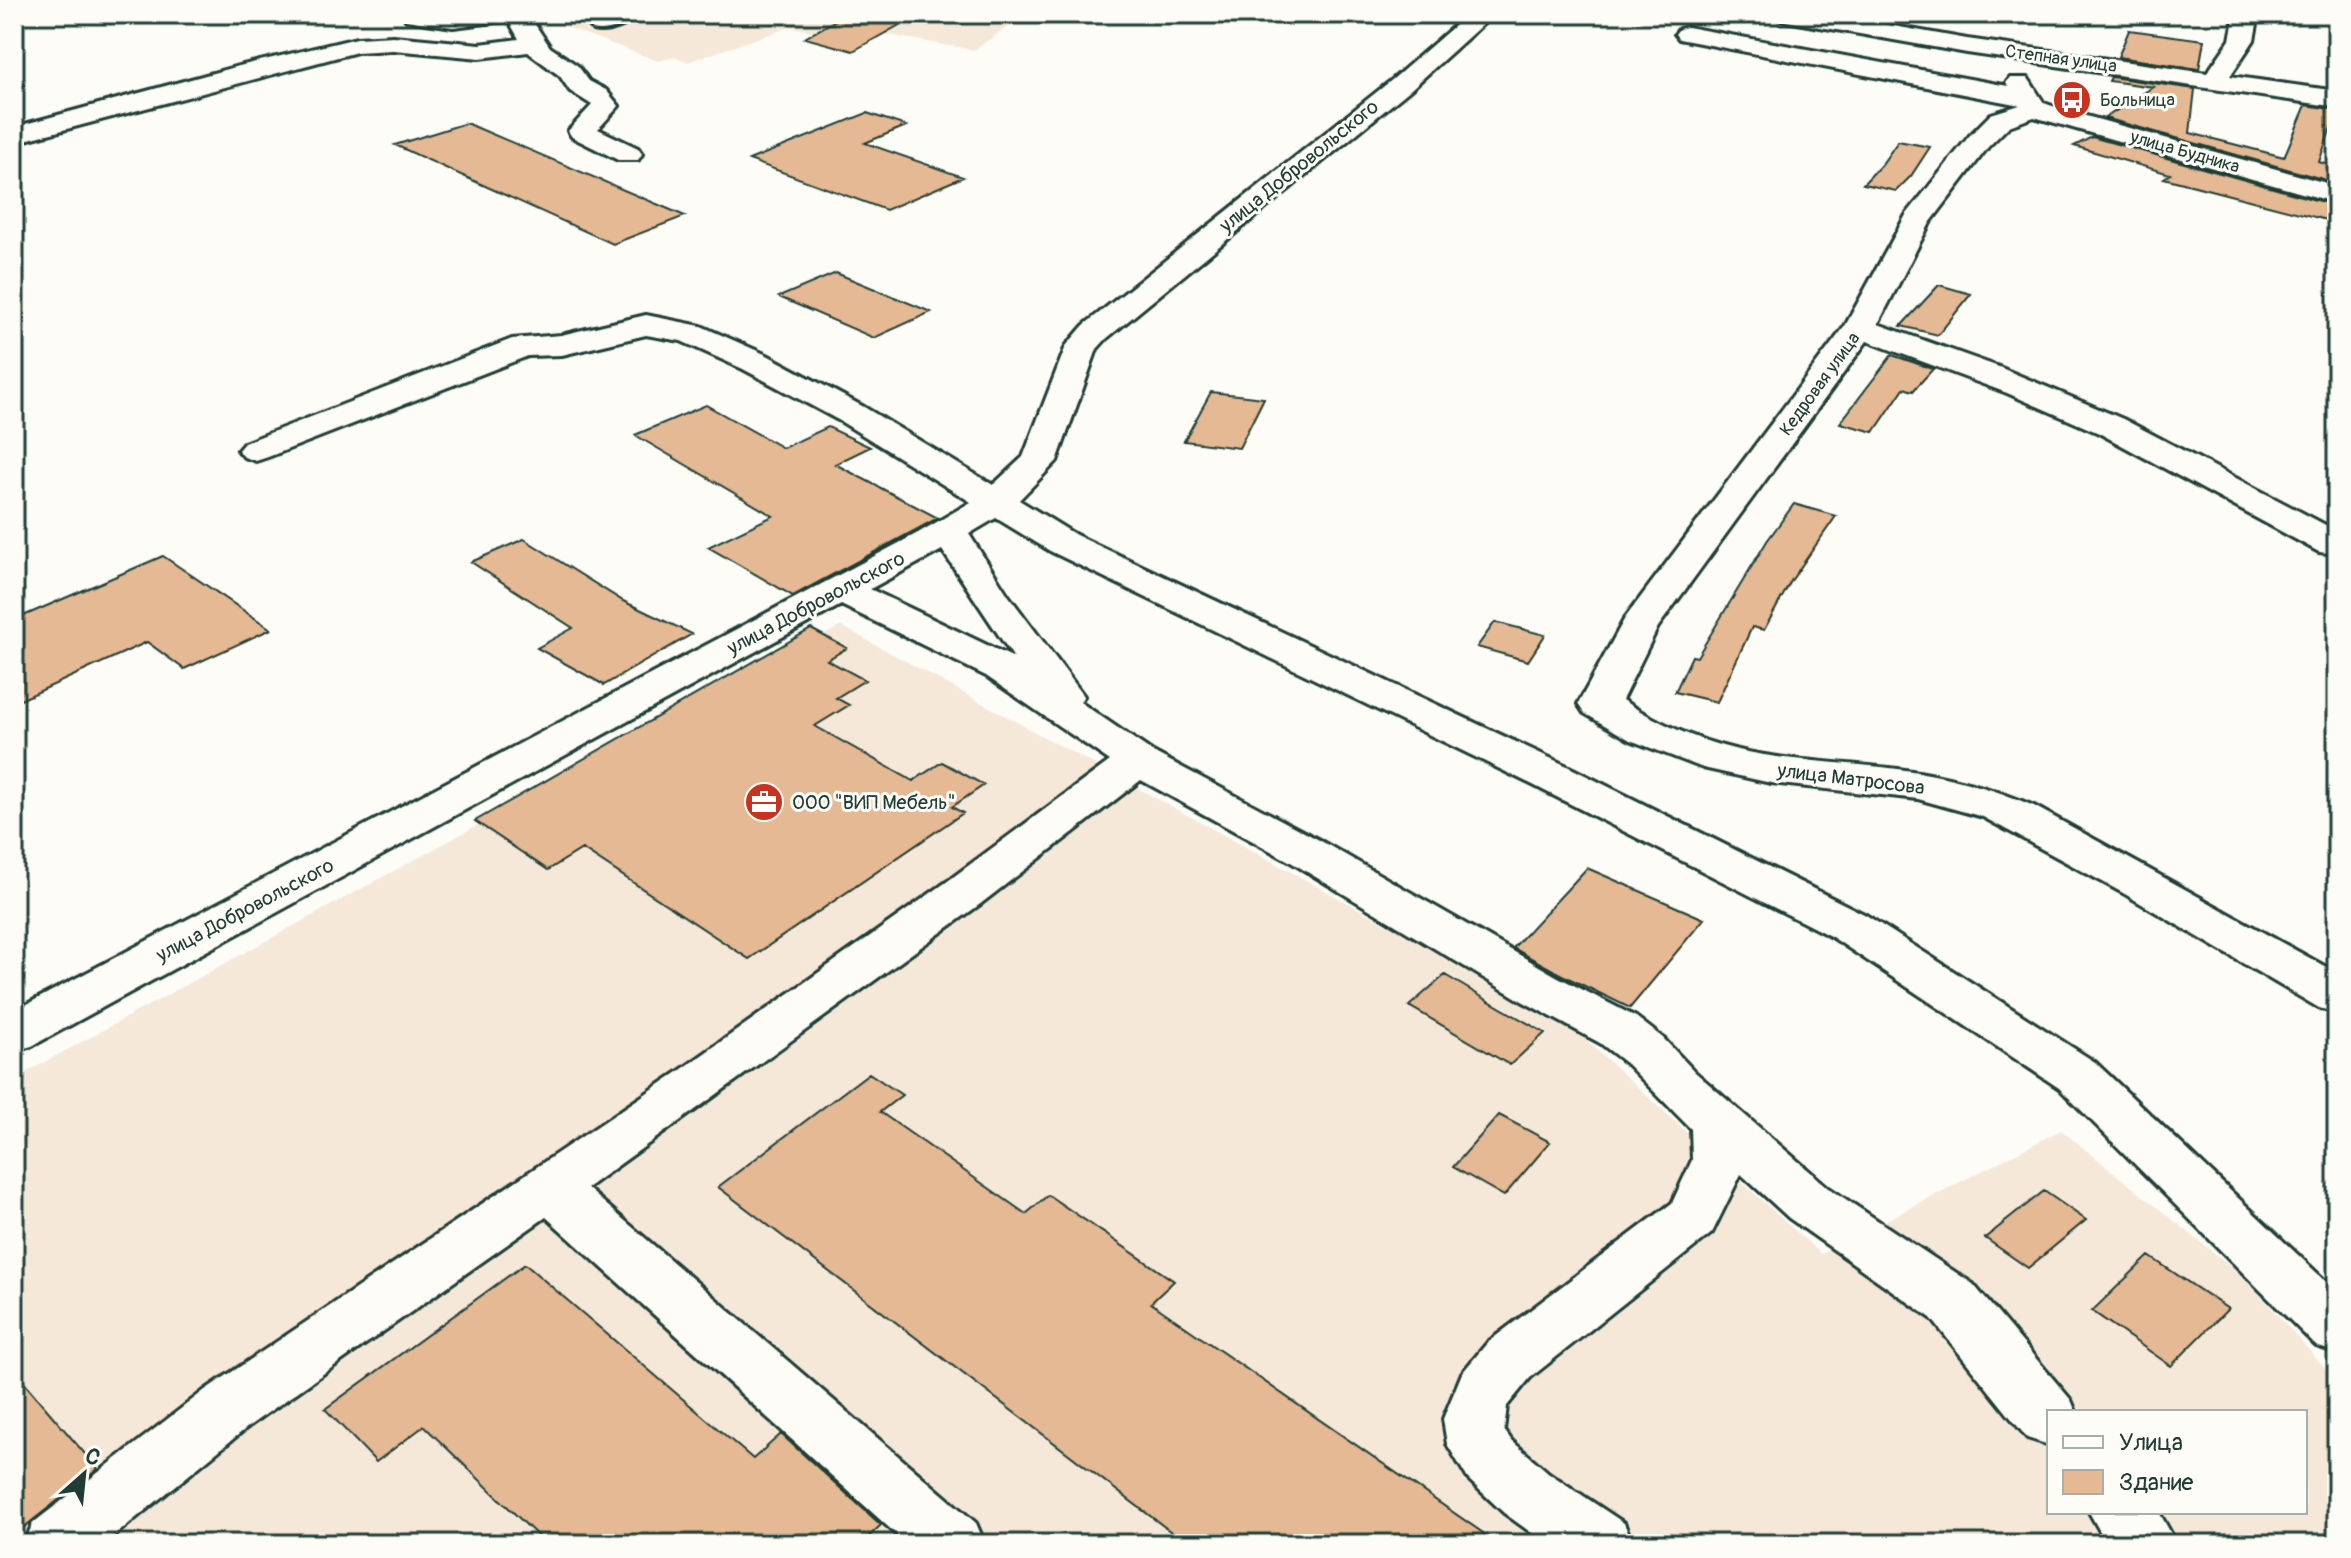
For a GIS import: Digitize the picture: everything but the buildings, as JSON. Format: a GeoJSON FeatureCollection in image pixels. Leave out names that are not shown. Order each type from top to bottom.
{"type":"FeatureCollection","features":[{"type":"Feature","properties":{"kind":"street"},"geometry":{"type":"LineString","coordinates":[[412,14],[453,20],[500,16]]}},
{"type":"Feature","properties":{"kind":"street"},"geometry":{"type":"LineString","coordinates":[[527,14],[522,23],[535,44],[546,56],[574,73],[579,86],[597,95],[606,106],[581,131],[628,154]]}},
{"type":"Feature","properties":{"kind":"street"},"geometry":{"type":"LineString","coordinates":[[601,25],[628,14]]}},
{"type":"Feature","properties":{"kind":"street","name":"улица Добровольского"},"geometry":{"type":"LineString","coordinates":[[14,1033],[840,590],[995,503],[1039,461],[1082,346],[1095,332],[1402,84],[1482,14]]}},
{"type":"Feature","properties":{"kind":"street","name":"Степная улица"},"geometry":{"type":"LineString","coordinates":[[1786,14],[1813,16],[1967,46],[2337,99]]}},
{"type":"Feature","properties":{"kind":"street"},"geometry":{"type":"LineString","coordinates":[[2214,81],[2242,40],[2247,14]]}},
{"type":"Feature","properties":{"kind":"street","name":"улица Будника"},"geometry":{"type":"LineString","coordinates":[[1687,34],[2030,102],[2052,115],[2337,195]]}},
{"type":"Feature","properties":{"kind":"street"},"geometry":{"type":"LineString","coordinates":[[14,135],[248,71],[357,45],[393,43],[480,51],[535,44]]}},
{"type":"Feature","properties":{"kind":"street"},"geometry":{"type":"LineString","coordinates":[[1967,46],[1996,58],[2013,71],[2030,102]]}},
{"type":"Feature","properties":{"kind":"street","name":"Кедровая улица"},"geometry":{"type":"LineString","coordinates":[[1612,675],[1639,626],[1860,328],[1916,221],[2000,120],[2030,102]]}},
{"type":"Feature","properties":{"kind":"street"},"geometry":{"type":"LineString","coordinates":[[256,450],[523,346],[579,342],[646,325],[690,333],[755,362],[852,414],[1063,543],[1549,775],[1849,926],[2077,1075],[2337,1329]]}},
{"type":"Feature","properties":{"kind":"street"},"geometry":{"type":"LineString","coordinates":[[1860,328],[1939,355],[2109,425],[2332,544]]}},
{"type":"Feature","properties":{"kind":"street"},"geometry":{"type":"LineString","coordinates":[[948,531],[992,600],[1083,723]]}},
{"type":"Feature","properties":{"kind":"street"},"geometry":{"type":"LineString","coordinates":[[840,590],[1000,667],[1138,761],[1305,851],[1540,989],[1618,1030],[1645,1051],[1718,1122],[1809,1203],[1952,1301],[2047,1417]]}},
{"type":"Feature","properties":{"kind":"street","name":"улица Матросова"},"geometry":{"type":"LineString","coordinates":[[1612,675],[1599,704],[1633,728],[1708,758],[1796,773],[1879,778],[1960,794],[2036,825],[2228,931],[2337,996]]}},
{"type":"Feature","properties":{"kind":"street"},"geometry":{"type":"LineString","coordinates":[[56,1544],[227,1408],[962,894],[1138,761]]}},
{"type":"Feature","properties":{"kind":"street"},"geometry":{"type":"LineString","coordinates":[[1601,1544],[1521,1488],[1485,1456],[1473,1432],[1476,1405],[1492,1378],[1509,1360],[1692,1218],[1719,1160],[1718,1122]]}},
{"type":"Feature","properties":{"kind":"street"},"geometry":{"type":"LineString","coordinates":[[548,1186],[953,1544]]}},
{"type":"Feature","properties":{"kind":"street"},"geometry":{"type":"LineString","coordinates":[[2122,1514],[2145,1544]]}},
{"type":"Feature","properties":{"kind":"shaded area"},"geometry":{"type":"Polygon","coordinates":[[[579,14],[1027,14],[974,50],[843,27],[830,34],[790,27],[688,62],[676,57],[658,61],[550,21],[579,14]]]}},
{"type":"Feature","properties":{"kind":"shaded area"},"geometry":{"type":"Polygon","coordinates":[[[841,626],[1566,1022],[1821,1254],[2061,1130],[2243,1276],[2337,1382],[2337,1544],[14,1544],[14,1079],[841,626]]]}},
{"type":"Feature","properties":{"kind":"place","name":"Больница"},"geometry":{"type":"Point","coordinates":[2072,100]}},
{"type":"Feature","properties":{"kind":"place","name":"ООО \"ВИП Мебель\""},"geometry":{"type":"Point","coordinates":[764,802]}}]}
